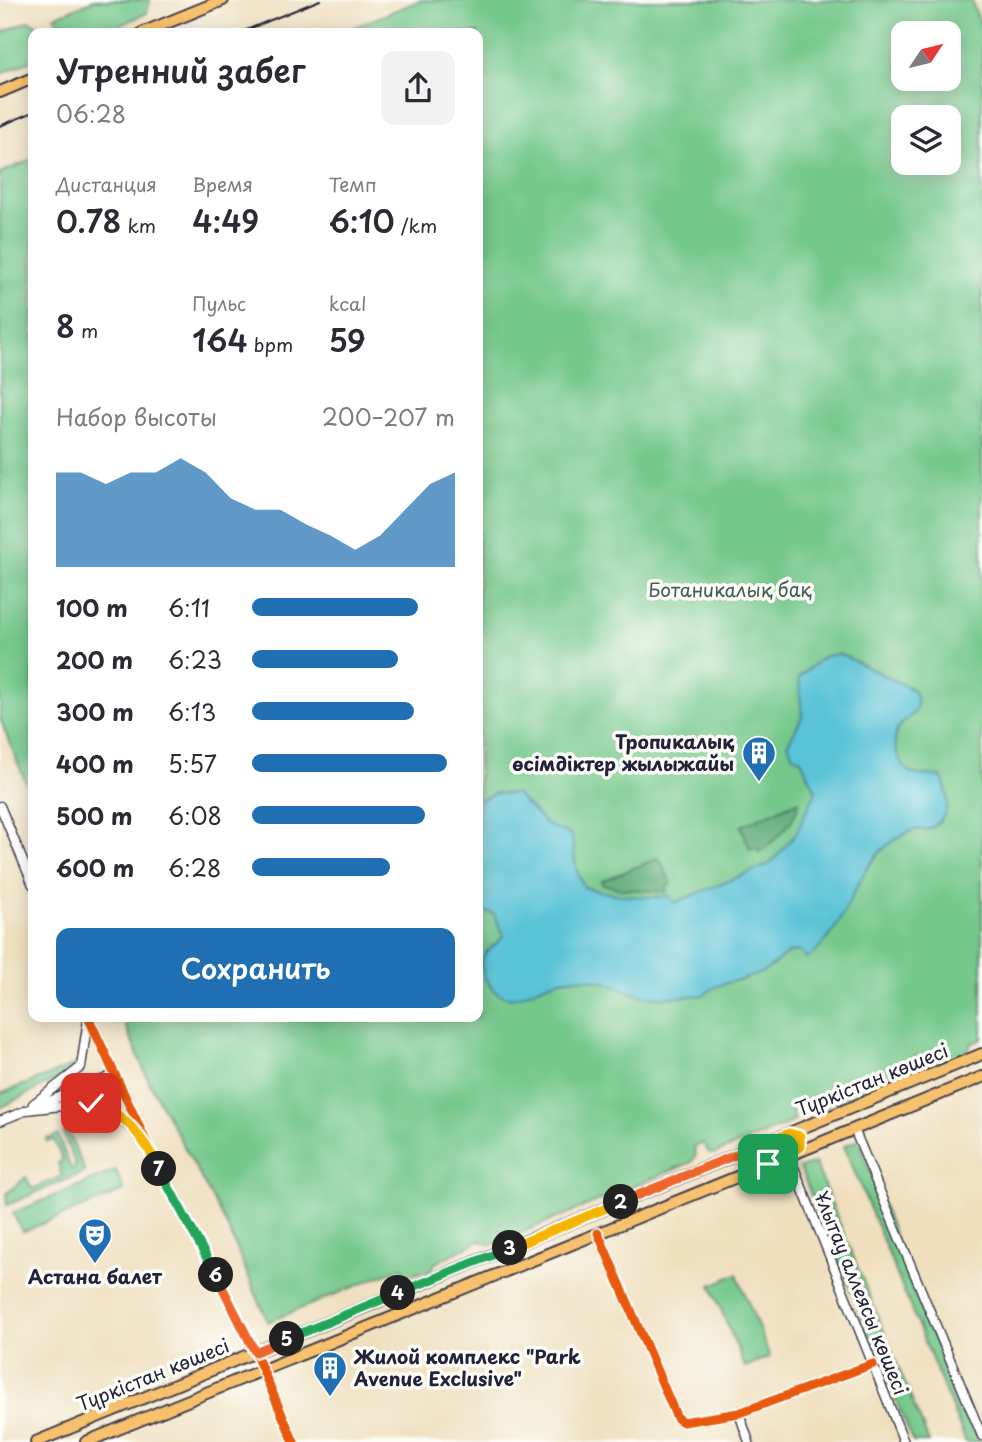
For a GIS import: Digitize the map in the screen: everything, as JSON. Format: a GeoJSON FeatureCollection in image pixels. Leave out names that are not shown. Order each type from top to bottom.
{"type":"FeatureCollection","features":[{"type":"Feature","properties":{"kind":"main road"},"geometry":{"type":"LineString","coordinates":[[154,28],[223,0]]}},
{"type":"Feature","properties":{"kind":"main road"},"geometry":{"type":"LineString","coordinates":[[0,92],[28,80]]}},
{"type":"Feature","properties":{"kind":"main road","name":"Түркістан көшесі"},"geometry":{"type":"LineString","coordinates":[[36,1442],[982,1054]]}},
{"type":"Feature","properties":{"kind":"main road","name":"Түркістан көшесі"},"geometry":{"type":"LineString","coordinates":[[86,1442],[982,1077]]}},
{"type":"Feature","properties":{"kind":"main road"},"geometry":{"type":"LineString","coordinates":[[845,1110],[834,1122],[840,1132],[850,1130]]}},
{"type":"Feature","properties":{"kind":"main road"},"geometry":{"type":"LineString","coordinates":[[789,1133],[800,1136],[802,1141],[800,1147],[789,1155]]}},
{"type":"Feature","properties":{"kind":"street"},"geometry":{"type":"LineString","coordinates":[[0,806],[28,874]]}},
{"type":"Feature","properties":{"kind":"street"},"geometry":{"type":"LineString","coordinates":[[26,1110],[81,1067],[87,1022]]}},
{"type":"Feature","properties":{"kind":"street"},"geometry":{"type":"LineString","coordinates":[[90,1022],[149,1149],[264,1370],[294,1442]]}},
{"type":"Feature","properties":{"kind":"street"},"geometry":{"type":"LineString","coordinates":[[0,1121],[114,1074]]}},
{"type":"Feature","properties":{"kind":"street"},"geometry":{"type":"LineString","coordinates":[[26,1110],[97,1104],[125,1121],[149,1149]]}},
{"type":"Feature","properties":{"kind":"street"},"geometry":{"type":"LineString","coordinates":[[850,1130],[982,1436]]}},
{"type":"Feature","properties":{"kind":"street","name":"Ұлытау аллеясы көшесі"},"geometry":{"type":"LineString","coordinates":[[789,1155],[904,1442]]}},
{"type":"Feature","properties":{"kind":"street"},"geometry":{"type":"LineString","coordinates":[[598,1233],[677,1418],[690,1422],[739,1413],[873,1364]]}},
{"type":"Feature","properties":{"kind":"street"},"geometry":{"type":"LineString","coordinates":[[739,1413],[749,1442]]}},
{"type":"Feature","properties":{"kind":"green space"},"geometry":{"type":"Polygon","coordinates":[[[94,0],[150,0],[147,13],[114,28],[64,28],[54,17],[94,0]]]}},
{"type":"Feature","properties":{"kind":"green space","name":"Ботаникалық бақ"},"geometry":{"type":"Polygon","coordinates":[[[421,0],[971,0],[982,27],[982,1039],[972,1043],[967,1051],[931,1068],[924,1069],[917,1056],[906,1060],[910,1073],[825,1107],[821,1095],[791,1107],[795,1121],[714,1154],[708,1152],[704,1143],[694,1147],[696,1155],[692,1162],[492,1245],[479,1241],[435,1263],[431,1271],[407,1275],[402,1267],[268,1322],[226,1224],[149,1082],[124,1022],[483,1022],[483,28],[352,28],[421,0]]]}},
{"type":"Feature","properties":{"kind":"green space"},"geometry":{"type":"Polygon","coordinates":[[[29,21],[42,28],[28,28],[28,62],[0,74],[0,33],[29,21]]]}},
{"type":"Feature","properties":{"kind":"green space"},"geometry":{"type":"Polygon","coordinates":[[[28,161],[28,788],[0,719],[0,173],[28,161]]]}},
{"type":"Feature","properties":{"kind":"green space"},"geometry":{"type":"Polygon","coordinates":[[[799,801],[790,823],[778,836],[759,852],[757,848],[750,849],[741,826],[799,801]]]}},
{"type":"Feature","properties":{"kind":"green space"},"geometry":{"type":"Polygon","coordinates":[[[659,858],[671,883],[666,887],[667,892],[620,889],[602,884],[601,881],[659,858]]]}},
{"type":"Feature","properties":{"kind":"green space"},"geometry":{"type":"Polygon","coordinates":[[[78,1066],[74,1070],[0,1108],[0,1094],[78,1066]]]}},
{"type":"Feature","properties":{"kind":"green space"},"geometry":{"type":"Polygon","coordinates":[[[68,1131],[85,1172],[7,1205],[6,1194],[26,1177],[32,1189],[62,1176],[58,1163],[63,1160],[54,1140],[47,1142],[46,1139],[58,1135],[71,1169],[76,1166],[63,1133],[68,1131]]]}},
{"type":"Feature","properties":{"kind":"green space"},"geometry":{"type":"Polygon","coordinates":[[[858,1140],[947,1373],[980,1442],[966,1442],[844,1146],[858,1140]]]}},
{"type":"Feature","properties":{"kind":"green space"},"geometry":{"type":"Polygon","coordinates":[[[815,1163],[929,1442],[913,1442],[800,1168],[815,1163]]]}},
{"type":"Feature","properties":{"kind":"green space"},"geometry":{"type":"Polygon","coordinates":[[[116,1170],[124,1191],[22,1232],[13,1213],[116,1170]]]}},
{"type":"Feature","properties":{"kind":"green space"},"geometry":{"type":"Polygon","coordinates":[[[737,1274],[770,1357],[745,1367],[711,1285],[737,1274]]]}},
{"type":"Feature","properties":{"kind":"water"},"geometry":{"type":"Polygon","coordinates":[[[840,654],[914,690],[917,706],[896,732],[895,745],[902,763],[910,772],[942,778],[947,793],[947,807],[941,820],[935,825],[926,830],[915,829],[881,851],[870,864],[839,922],[820,948],[807,958],[800,951],[790,953],[758,974],[718,986],[704,995],[644,996],[596,980],[579,979],[555,982],[518,996],[503,996],[496,992],[483,971],[483,957],[504,935],[493,913],[483,912],[483,799],[495,793],[516,794],[547,825],[572,835],[576,869],[584,887],[627,896],[670,896],[674,903],[770,864],[795,835],[816,791],[801,760],[792,754],[788,743],[802,717],[799,677],[824,656],[840,654]]]}},
{"type":"Feature","properties":{"kind":"tram line"},"geometry":{"type":"LineString","coordinates":[[251,28],[320,0]]}},
{"type":"Feature","properties":{"kind":"tram line"},"geometry":{"type":"LineString","coordinates":[[0,126],[28,114]]}},
{"type":"Feature","properties":{"kind":"cycle path"},"geometry":{"type":"LineString","coordinates":[[90,1022],[160,1171],[246,1332],[294,1442]]}},
{"type":"Feature","properties":{"kind":"cycle path"},"geometry":{"type":"LineString","coordinates":[[598,1233],[677,1418],[683,1422],[739,1413],[873,1364]]}},
{"type":"Feature","properties":{"kind":"place","name":"Тропикалық өсімдіктер жылыжайы"},"geometry":{"type":"Point","coordinates":[759,783]}},
{"type":"Feature","properties":{"kind":"place","name":"Астана балет"},"geometry":{"type":"Point","coordinates":[95,1265]}},
{"type":"Feature","properties":{"kind":"place","name":"Жилой комплекс \"Park Avenue Exclusive\""},"geometry":{"type":"Point","coordinates":[330,1398]}},
{"type":"Feature","properties":{"kind":"route"},"geometry":{"type":"LineString","coordinates":[[91,1103],[110,1110],[125,1121],[149,1149],[255,1352],[789,1133],[800,1136],[800,1147],[768,1164]]}}]}
